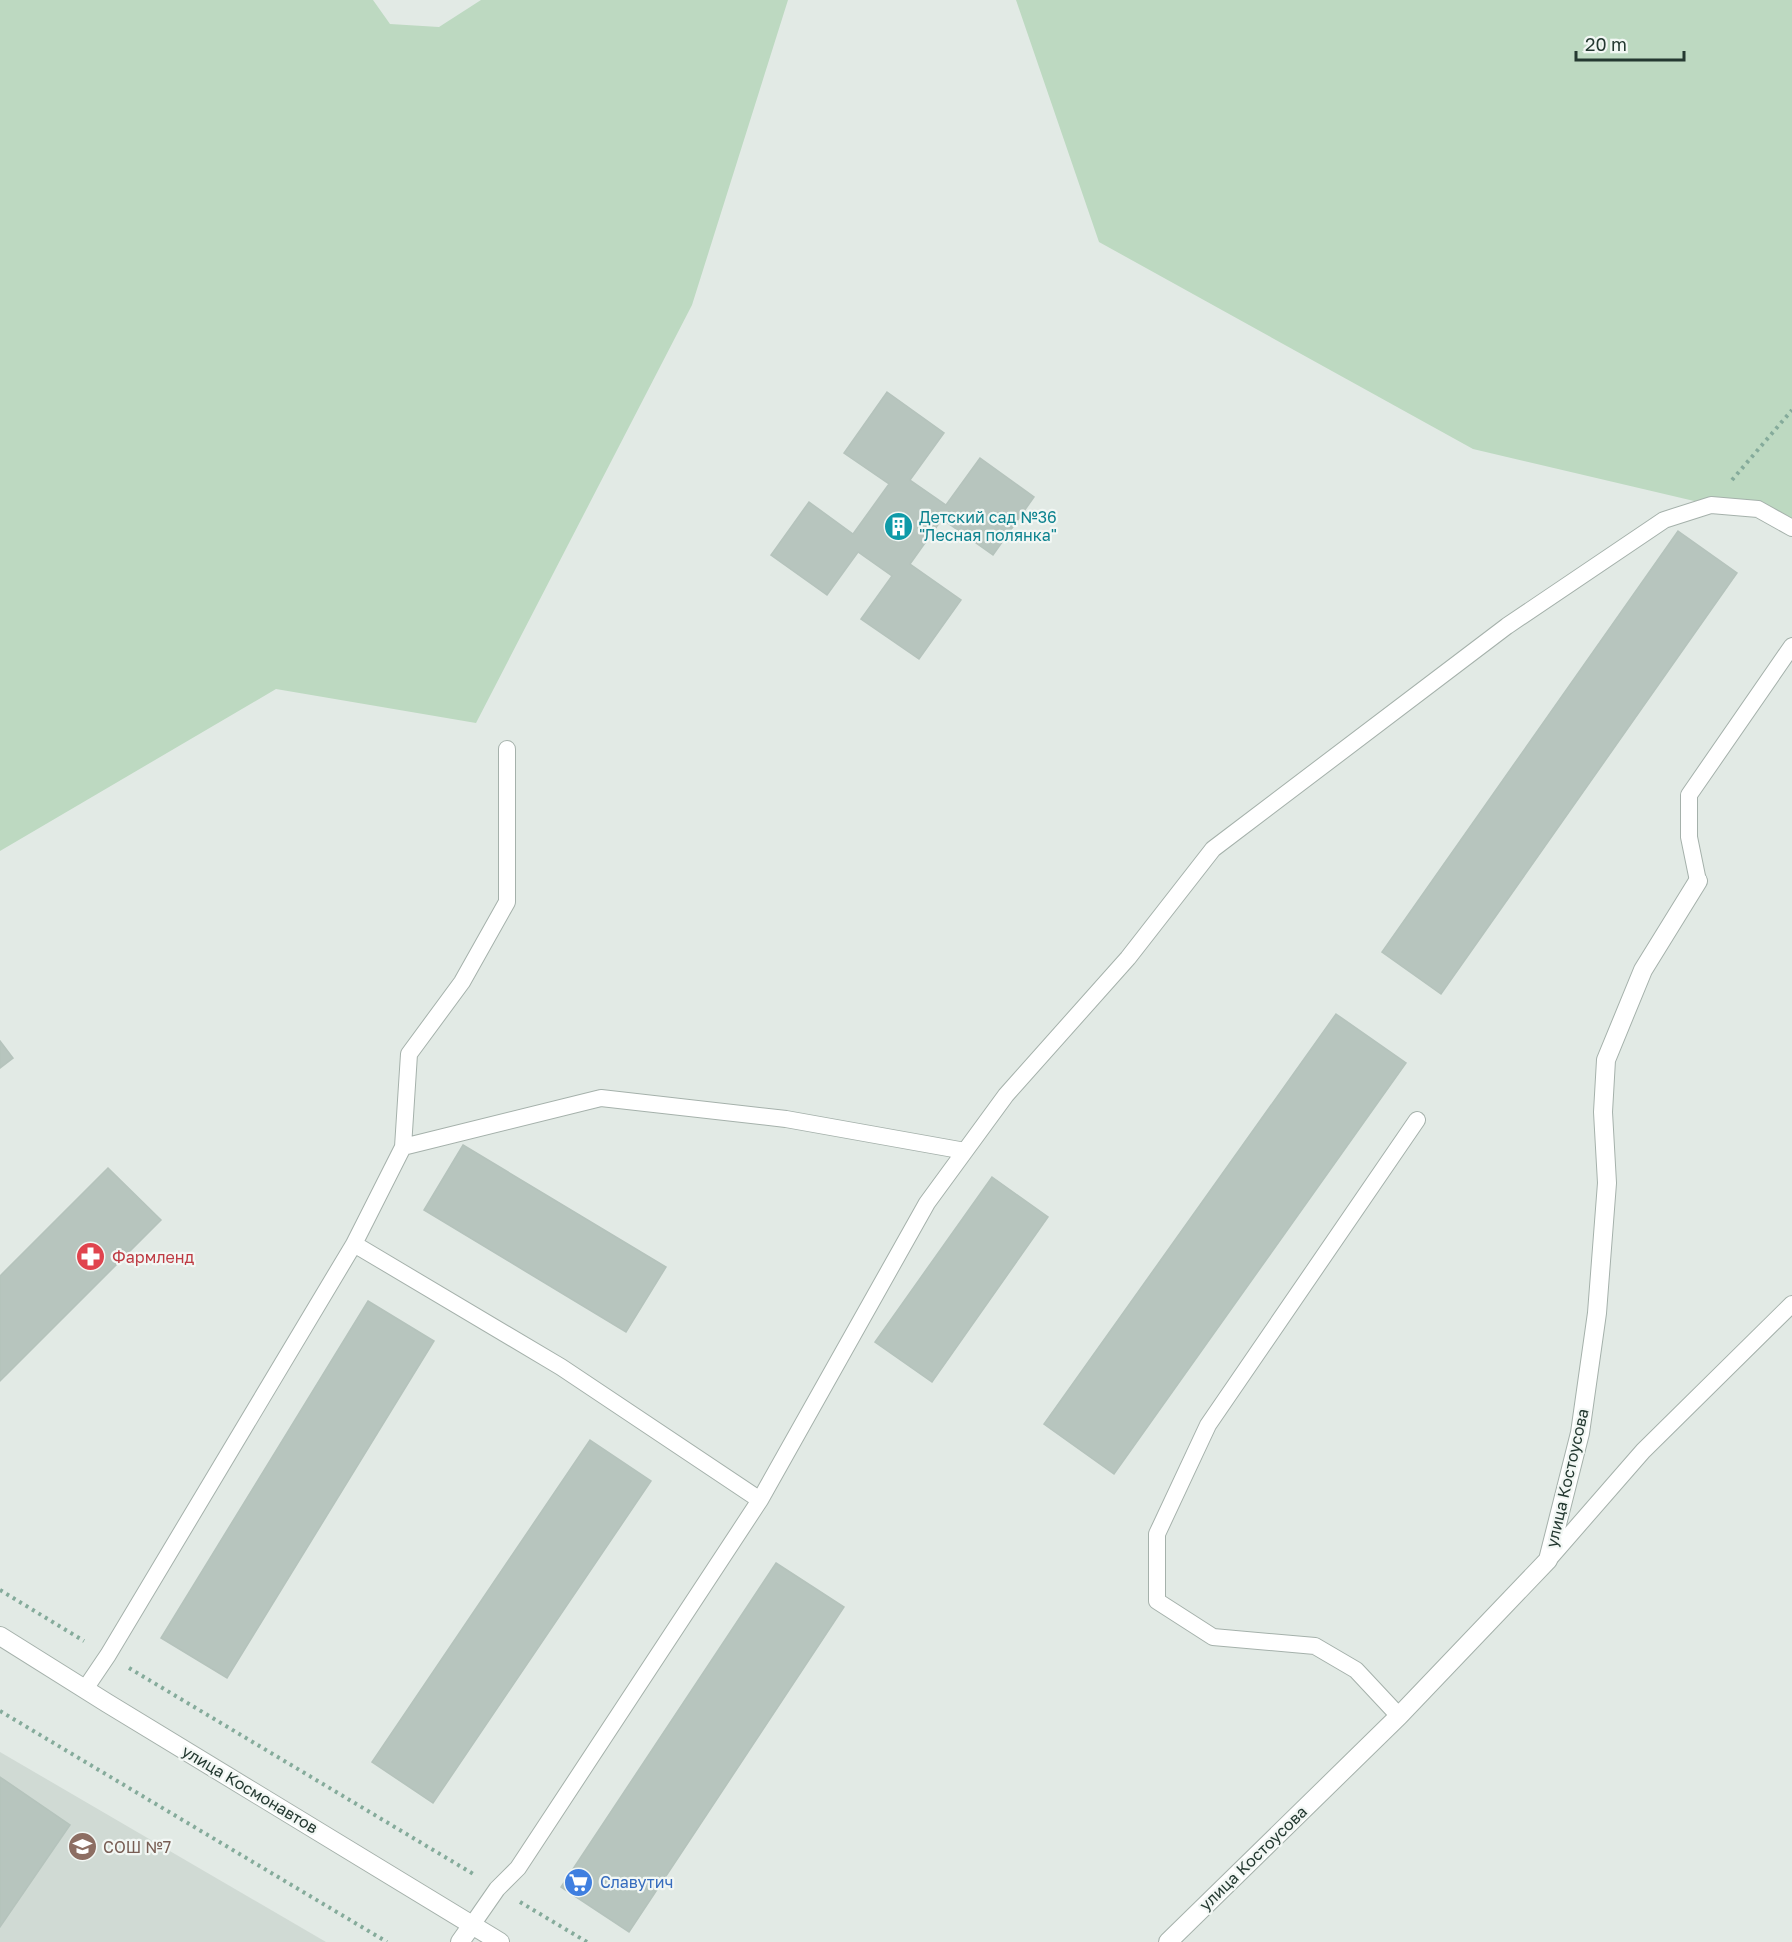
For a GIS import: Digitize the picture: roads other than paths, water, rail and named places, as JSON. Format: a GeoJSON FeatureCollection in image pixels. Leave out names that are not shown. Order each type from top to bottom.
{"type":"FeatureCollection","features":[{"type":"Feature","properties":{"kind":"street","name":"улица Костоусова"},"geometry":{"type":"LineString","coordinates":[[1168,1942],[1399,1716],[1548,1560],[1580,1433],[1598,1313],[1607,1183],[1603,1112],[1606,1060],[1643,970],[1698,881]]}},
{"type":"Feature","properties":{"kind":"street","name":"улица Космонавтов"},"geometry":{"type":"LineString","coordinates":[[0,1636],[500,1942]]}},
{"type":"Feature","properties":{"kind":"street"},"geometry":{"type":"LineString","coordinates":[[460,1942],[472,1925]]}},
{"type":"Feature","properties":{"kind":"lane"},"geometry":{"type":"LineString","coordinates":[[472,1925],[497,1889],[518,1868],[760,1500],[927,1203],[1006,1095],[1128,958],[1213,849],[1517,620],[1664,520],[1711,505],[1758,509],[1792,528]]}},
{"type":"Feature","properties":{"kind":"lane"},"geometry":{"type":"LineString","coordinates":[[1698,881],[1689,837],[1689,795],[1792,646]]}},
{"type":"Feature","properties":{"kind":"lane"},"geometry":{"type":"LineString","coordinates":[[85,1689],[108,1655],[354,1244],[403,1147],[408,1054],[462,982],[507,902],[507,749]]}},
{"type":"Feature","properties":{"kind":"lane"},"geometry":{"type":"LineString","coordinates":[[403,1147],[601,1098],[786,1119],[965,1151]]}},
{"type":"Feature","properties":{"kind":"lane"},"geometry":{"type":"LineString","coordinates":[[1399,1716],[1356,1670],[1315,1646],[1213,1637],[1157,1601],[1156,1534],[1208,1425],[1417,1120]]}},
{"type":"Feature","properties":{"kind":"lane"},"geometry":{"type":"LineString","coordinates":[[354,1244],[561,1367],[760,1500]]}},
{"type":"Feature","properties":{"kind":"lane"},"geometry":{"type":"LineString","coordinates":[[1548,1560],[1642,1451],[1792,1304]]}},
{"type":"Feature","properties":{"kind":"place","name":"Детский сад №36 \"Лесная полянка\""},"geometry":{"type":"Point","coordinates":[898,526]}},
{"type":"Feature","properties":{"kind":"place","name":"Фармленд"},"geometry":{"type":"Point","coordinates":[91,1257]}},
{"type":"Feature","properties":{"kind":"place","name":"СОШ №7"},"geometry":{"type":"Point","coordinates":[82,1847]}},
{"type":"Feature","properties":{"kind":"place","name":"Славутич"},"geometry":{"type":"Point","coordinates":[579,1882]}}]}
